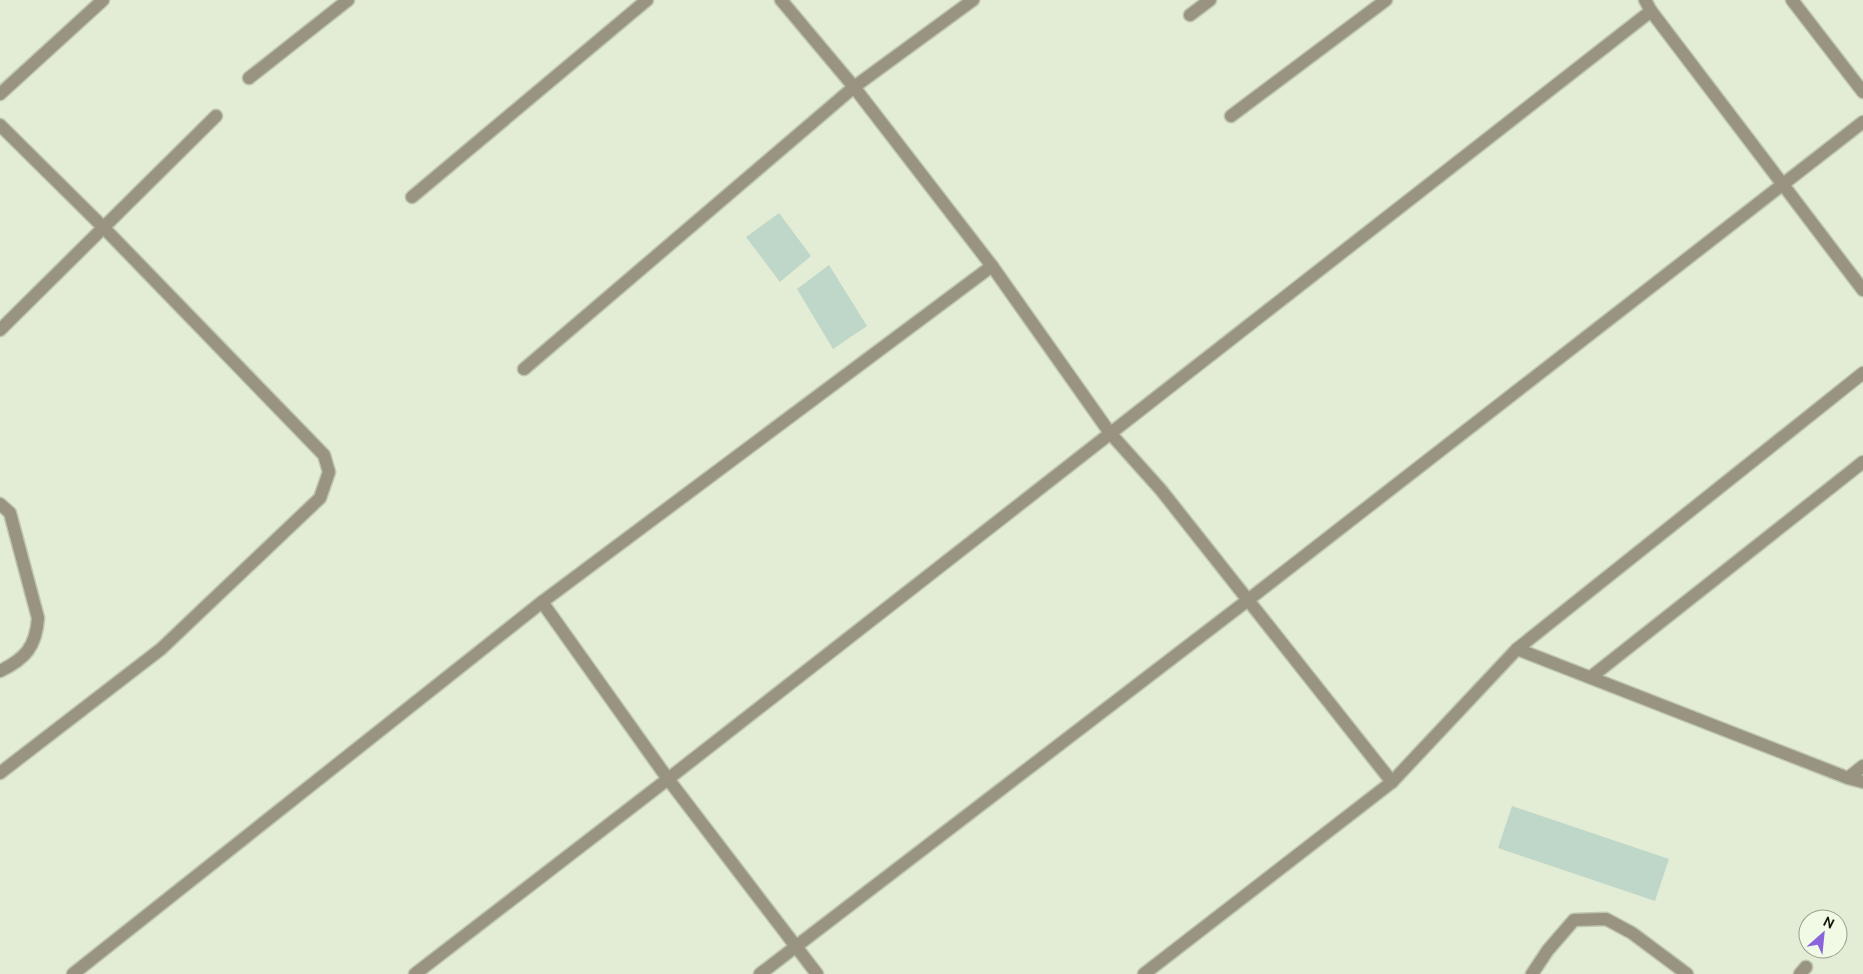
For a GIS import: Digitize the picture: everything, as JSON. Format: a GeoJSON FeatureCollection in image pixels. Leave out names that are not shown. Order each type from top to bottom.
{"type":"FeatureCollection","features":[{"type":"Feature","properties":{"kind":"street"},"geometry":{"type":"LineString","coordinates":[[0,94],[103,0]]}},
{"type":"Feature","properties":{"kind":"street"},"geometry":{"type":"LineString","coordinates":[[249,78],[348,0]]}},
{"type":"Feature","properties":{"kind":"street"},"geometry":{"type":"LineString","coordinates":[[412,197],[647,0]]}},
{"type":"Feature","properties":{"kind":"street"},"geometry":{"type":"LineString","coordinates":[[781,0],[854,87],[992,266],[1110,433],[1161,490],[1392,782]]}},
{"type":"Feature","properties":{"kind":"street"},"geometry":{"type":"LineString","coordinates":[[524,369],[854,87],[973,0]]}},
{"type":"Feature","properties":{"kind":"street"},"geometry":{"type":"LineString","coordinates":[[1190,15],[1210,0]]}},
{"type":"Feature","properties":{"kind":"street"},"geometry":{"type":"LineString","coordinates":[[1231,116],[1386,0]]}},
{"type":"Feature","properties":{"kind":"street"},"geometry":{"type":"LineString","coordinates":[[1792,0],[1863,92]]}},
{"type":"Feature","properties":{"kind":"street"},"geometry":{"type":"LineString","coordinates":[[415,974],[668,779],[1110,433],[1648,5],[1863,290]]}},
{"type":"Feature","properties":{"kind":"street"},"geometry":{"type":"LineString","coordinates":[[0,330],[216,116]]}},
{"type":"Feature","properties":{"kind":"street"},"geometry":{"type":"LineString","coordinates":[[760,974],[1248,600],[1863,122]]}},
{"type":"Feature","properties":{"kind":"street"},"geometry":{"type":"LineString","coordinates":[[0,125],[104,228],[324,455],[329,472],[320,498],[161,649],[0,773]]}},
{"type":"Feature","properties":{"kind":"street"},"geometry":{"type":"LineString","coordinates":[[74,974],[542,602],[992,266]]}},
{"type":"Feature","properties":{"kind":"street"},"geometry":{"type":"LineString","coordinates":[[1144,974],[1392,782],[1517,648],[1863,373]]}},
{"type":"Feature","properties":{"kind":"street"},"geometry":{"type":"LineString","coordinates":[[1591,677],[1863,462]]}},
{"type":"Feature","properties":{"kind":"street"},"geometry":{"type":"LineString","coordinates":[[0,504],[10,513],[38,618],[37,631],[30,647],[18,662],[0,671]]}},
{"type":"Feature","properties":{"kind":"street"},"geometry":{"type":"LineString","coordinates":[[542,602],[668,779],[817,974]]}},
{"type":"Feature","properties":{"kind":"street"},"geometry":{"type":"LineString","coordinates":[[1517,648],[1848,778],[1863,782]]}},
{"type":"Feature","properties":{"kind":"street"},"geometry":{"type":"LineString","coordinates":[[1848,778],[1863,766]]}},
{"type":"Feature","properties":{"kind":"street"},"geometry":{"type":"LineString","coordinates":[[1532,974],[1548,950],[1574,920],[1606,919],[1632,933],[1687,974]]}},
{"type":"Feature","properties":{"kind":"building"},"geometry":{"type":"Polygon","coordinates":[[[779,213],[811,256],[780,282],[746,237],[779,213]]]}},
{"type":"Feature","properties":{"kind":"building"},"geometry":{"type":"Polygon","coordinates":[[[829,265],[867,326],[833,349],[797,289],[829,265]]]}},
{"type":"Feature","properties":{"kind":"building"},"geometry":{"type":"Polygon","coordinates":[[[1512,806],[1669,859],[1655,901],[1498,848],[1512,806]]]}}]}
